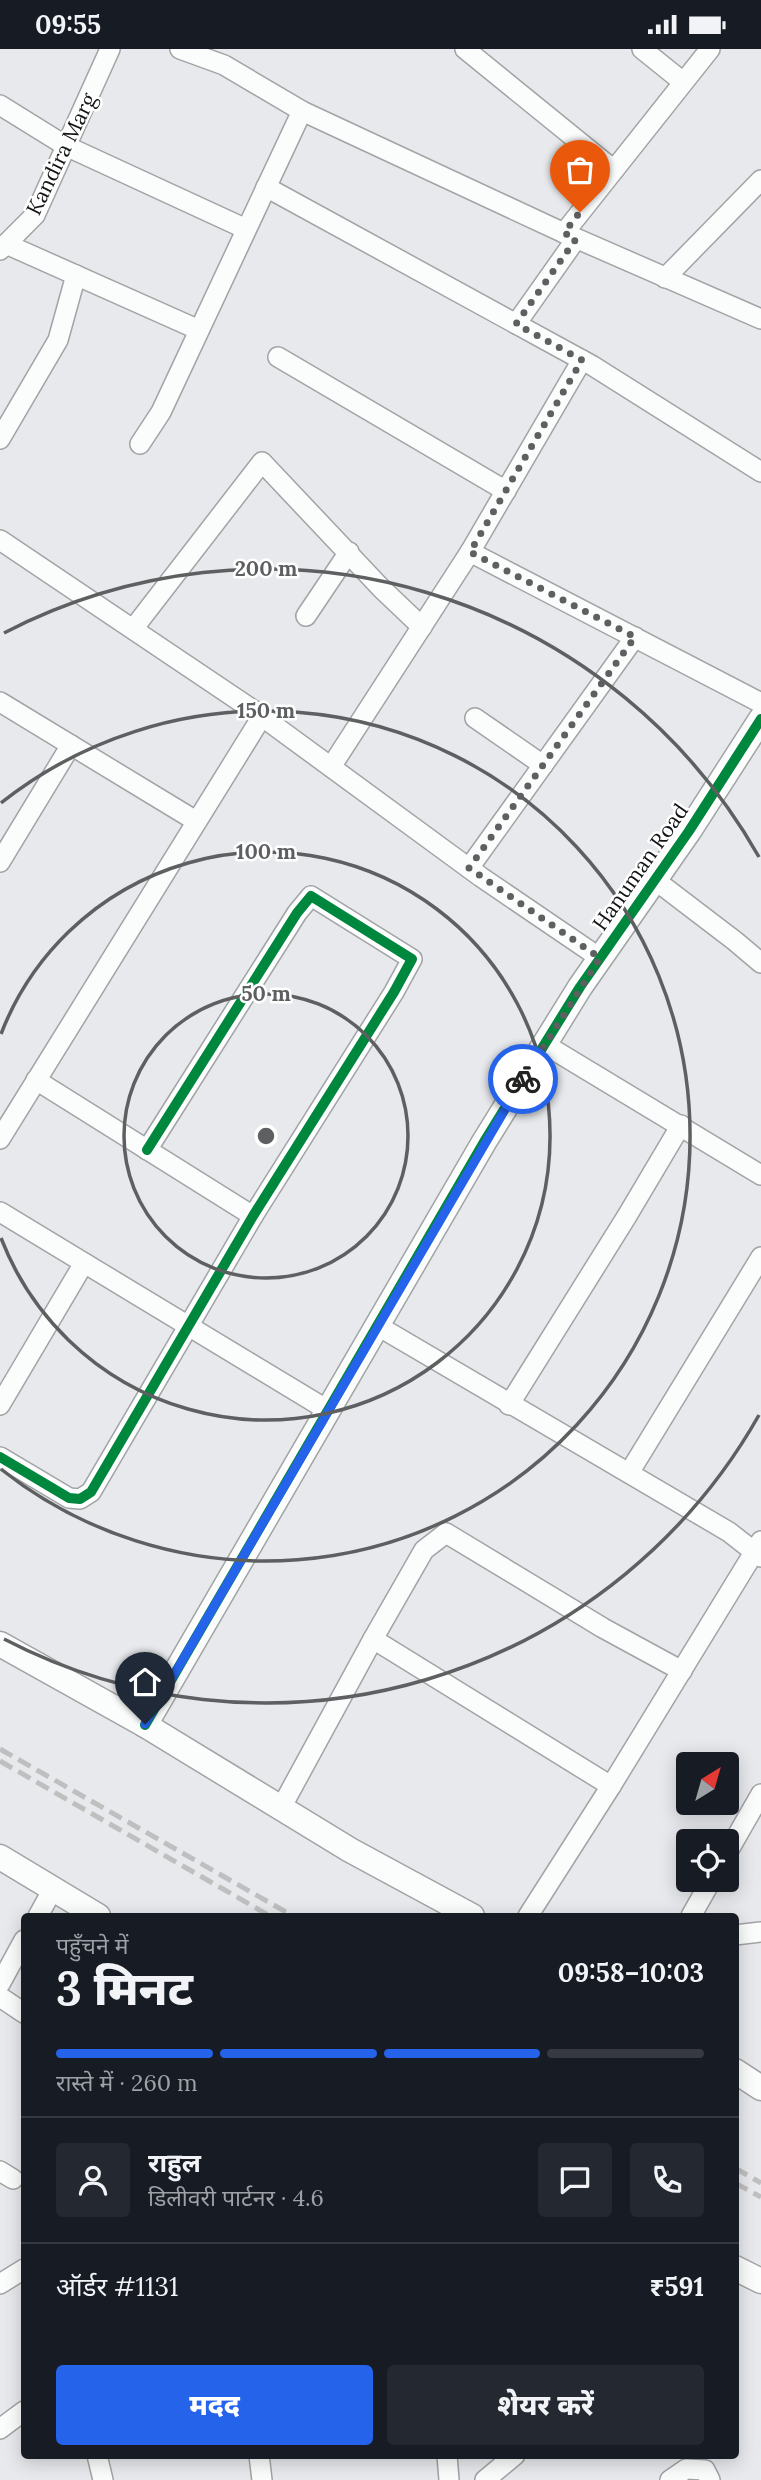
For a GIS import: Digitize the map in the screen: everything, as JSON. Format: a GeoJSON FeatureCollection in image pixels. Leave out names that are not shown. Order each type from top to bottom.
{"type":"FeatureCollection","features":[{"type":"Feature","properties":{"kind":"street","name":"Kandira Marg"},"geometry":{"type":"LineString","coordinates":[[3,247],[35,215],[110,49]]}},
{"type":"Feature","properties":{"kind":"street"},"geometry":{"type":"LineString","coordinates":[[180,49],[224,65],[302,111],[570,236],[761,319]]}},
{"type":"Feature","properties":{"kind":"street"},"geometry":{"type":"LineString","coordinates":[[224,65],[236,49]]}},
{"type":"Feature","properties":{"kind":"street"},"geometry":{"type":"LineString","coordinates":[[465,49],[614,170]]}},
{"type":"Feature","properties":{"kind":"street"},"geometry":{"type":"LineString","coordinates":[[642,49],[684,82]]}},
{"type":"Feature","properties":{"kind":"street"},"geometry":{"type":"LineString","coordinates":[[516,324],[614,170],[710,49]]}},
{"type":"Feature","properties":{"kind":"street"},"geometry":{"type":"LineString","coordinates":[[0,105],[66,146],[246,229]]}},
{"type":"Feature","properties":{"kind":"street"},"geometry":{"type":"LineString","coordinates":[[141,444],[161,412],[302,111]]}},
{"type":"Feature","properties":{"kind":"street"},"geometry":{"type":"LineString","coordinates":[[665,278],[761,180]]}},
{"type":"Feature","properties":{"kind":"street"},"geometry":{"type":"LineString","coordinates":[[266,187],[582,360],[761,472]]}},
{"type":"Feature","properties":{"kind":"street"},"geometry":{"type":"LineString","coordinates":[[3,247],[76,275],[199,330]]}},
{"type":"Feature","properties":{"kind":"street"},"geometry":{"type":"LineString","coordinates":[[0,439],[58,340],[76,275]]}},
{"type":"Feature","properties":{"kind":"street"},"geometry":{"type":"LineString","coordinates":[[278,358],[506,491]]}},
{"type":"Feature","properties":{"kind":"street"},"geometry":{"type":"LineString","coordinates":[[331,767],[470,552],[582,360]]}},
{"type":"Feature","properties":{"kind":"street"},"geometry":{"type":"LineString","coordinates":[[133,629],[262,462],[381,588],[422,627]]}},
{"type":"Feature","properties":{"kind":"street"},"geometry":{"type":"LineString","coordinates":[[0,540],[253,710],[469,868],[600,958]]}},
{"type":"Feature","properties":{"kind":"street"},"geometry":{"type":"LineString","coordinates":[[306,616],[349,552]]}},
{"type":"Feature","properties":{"kind":"street"},"geometry":{"type":"LineString","coordinates":[[470,552],[761,703]]}},
{"type":"Feature","properties":{"kind":"street"},"geometry":{"type":"LineString","coordinates":[[469,868],[635,637]]}},
{"type":"Feature","properties":{"kind":"street"},"geometry":{"type":"LineString","coordinates":[[0,702],[196,821]]}},
{"type":"Feature","properties":{"kind":"street"},"geometry":{"type":"LineString","coordinates":[[0,1139],[261,718]]}},
{"type":"Feature","properties":{"kind":"street"},"geometry":{"type":"LineString","coordinates":[[475,718],[542,765]]}},
{"type":"Feature","properties":{"kind":"street","name":"Hanuman Road"},"geometry":{"type":"LineString","coordinates":[[145,1724],[484,1142],[544,1044],[761,719]]}},
{"type":"Feature","properties":{"kind":"street"},"geometry":{"type":"LineString","coordinates":[[0,862],[7,836],[71,745]]}},
{"type":"Feature","properties":{"kind":"street"},"geometry":{"type":"LineString","coordinates":[[655,880],[761,963]]}},
{"type":"Feature","properties":{"kind":"street"},"geometry":{"type":"LineString","coordinates":[[0,1457],[69,1498],[80,1499],[91,1492],[190,1328],[253,1216],[412,959],[311,896],[297,913],[147,1150]]}},
{"type":"Feature","properties":{"kind":"street"},"geometry":{"type":"LineString","coordinates":[[544,1044],[761,1175]]}},
{"type":"Feature","properties":{"kind":"street"},"geometry":{"type":"LineString","coordinates":[[36,1080],[253,1216]]}},
{"type":"Feature","properties":{"kind":"street"},"geometry":{"type":"LineString","coordinates":[[509,1405],[681,1125]]}},
{"type":"Feature","properties":{"kind":"street"},"geometry":{"type":"LineString","coordinates":[[0,1212],[329,1411]]}},
{"type":"Feature","properties":{"kind":"street"},"geometry":{"type":"LineString","coordinates":[[629,1473],[761,1257]]}},
{"type":"Feature","properties":{"kind":"street"},"geometry":{"type":"LineString","coordinates":[[0,1405],[84,1263]]}},
{"type":"Feature","properties":{"kind":"street"},"geometry":{"type":"LineString","coordinates":[[378,1326],[759,1550],[530,1913]]}},
{"type":"Feature","properties":{"kind":"street"},"geometry":{"type":"LineString","coordinates":[[281,1808],[424,1550],[446,1533],[603,1628],[682,1671]]}},
{"type":"Feature","properties":{"kind":"street"},"geometry":{"type":"LineString","coordinates":[[373,1639],[611,1786]]}},
{"type":"Feature","properties":{"kind":"street"},"geometry":{"type":"LineString","coordinates":[[0,1644],[145,1724],[350,1850],[466,1913]]}},
{"type":"Feature","properties":{"kind":"street"},"geometry":{"type":"LineString","coordinates":[[739,1832],[761,1794]]}},
{"type":"Feature","properties":{"kind":"street"},"geometry":{"type":"LineString","coordinates":[[0,1857],[93,1913]]}},
{"type":"Feature","properties":{"kind":"street"},"geometry":{"type":"LineString","coordinates":[[40,1913],[53,1889]]}},
{"type":"Feature","properties":{"kind":"street"},"geometry":{"type":"LineString","coordinates":[[693,1913],[705,1892]]}},
{"type":"Feature","properties":{"kind":"street"},"geometry":{"type":"LineString","coordinates":[[739,1935],[761,1932]]}},
{"type":"Feature","properties":{"kind":"street"},"geometry":{"type":"LineString","coordinates":[[0,1984],[21,1946]]}},
{"type":"Feature","properties":{"kind":"street"},"geometry":{"type":"LineString","coordinates":[[0,1997],[21,2011]]}},
{"type":"Feature","properties":{"kind":"street"},"geometry":{"type":"LineString","coordinates":[[739,2074],[761,2088]]}},
{"type":"Feature","properties":{"kind":"street"},"geometry":{"type":"LineString","coordinates":[[739,2270],[761,2281]]}},
{"type":"Feature","properties":{"kind":"street"},"geometry":{"type":"LineString","coordinates":[[0,2284],[21,2271]]}},
{"type":"Feature","properties":{"kind":"street"},"geometry":{"type":"LineString","coordinates":[[0,2429],[21,2413]]}},
{"type":"Feature","properties":{"kind":"street"},"geometry":{"type":"LineString","coordinates":[[98,2459],[103,2480]]}},
{"type":"Feature","properties":{"kind":"street"},"geometry":{"type":"LineString","coordinates":[[259,2459],[262,2480]]}},
{"type":"Feature","properties":{"kind":"street"},"geometry":{"type":"LineString","coordinates":[[447,2459],[449,2480]]}},
{"type":"Feature","properties":{"kind":"street"},"geometry":{"type":"LineString","coordinates":[[485,2480],[511,2459]]}},
{"type":"Feature","properties":{"kind":"street"},"geometry":{"type":"LineString","coordinates":[[670,2480],[686,2469],[705,2470],[710,2480]]}},
{"type":"Feature","properties":{"kind":"railway"},"geometry":{"type":"LineString","coordinates":[[0,1749],[288,1913]]}},
{"type":"Feature","properties":{"kind":"railway"},"geometry":{"type":"LineString","coordinates":[[0,1761],[265,1913]]}},
{"type":"Feature","properties":{"kind":"railway"},"geometry":{"type":"LineString","coordinates":[[739,2170],[761,2183]]}},
{"type":"Feature","properties":{"kind":"railway"},"geometry":{"type":"LineString","coordinates":[[739,2185],[761,2197]]}},
{"type":"Feature","properties":{"kind":"cycle path"},"geometry":{"type":"LineString","coordinates":[[145,1725],[484,1142],[580,987],[689,831],[761,719]]}},
{"type":"Feature","properties":{"kind":"cycle path"},"geometry":{"type":"LineString","coordinates":[[0,1457],[69,1498],[80,1499],[91,1492],[253,1216],[412,959],[311,896],[297,913],[147,1150]]}},
{"type":"Feature","properties":{"kind":"way so far"},"geometry":{"type":"LineString","coordinates":[[523,1079],[600,958],[469,868],[635,637],[470,552],[582,360],[516,324],[576,239],[564,233],[580,212]]}},
{"type":"Feature","properties":{"kind":"route"},"geometry":{"type":"LineString","coordinates":[[145,1724],[523,1079]]}}]}
